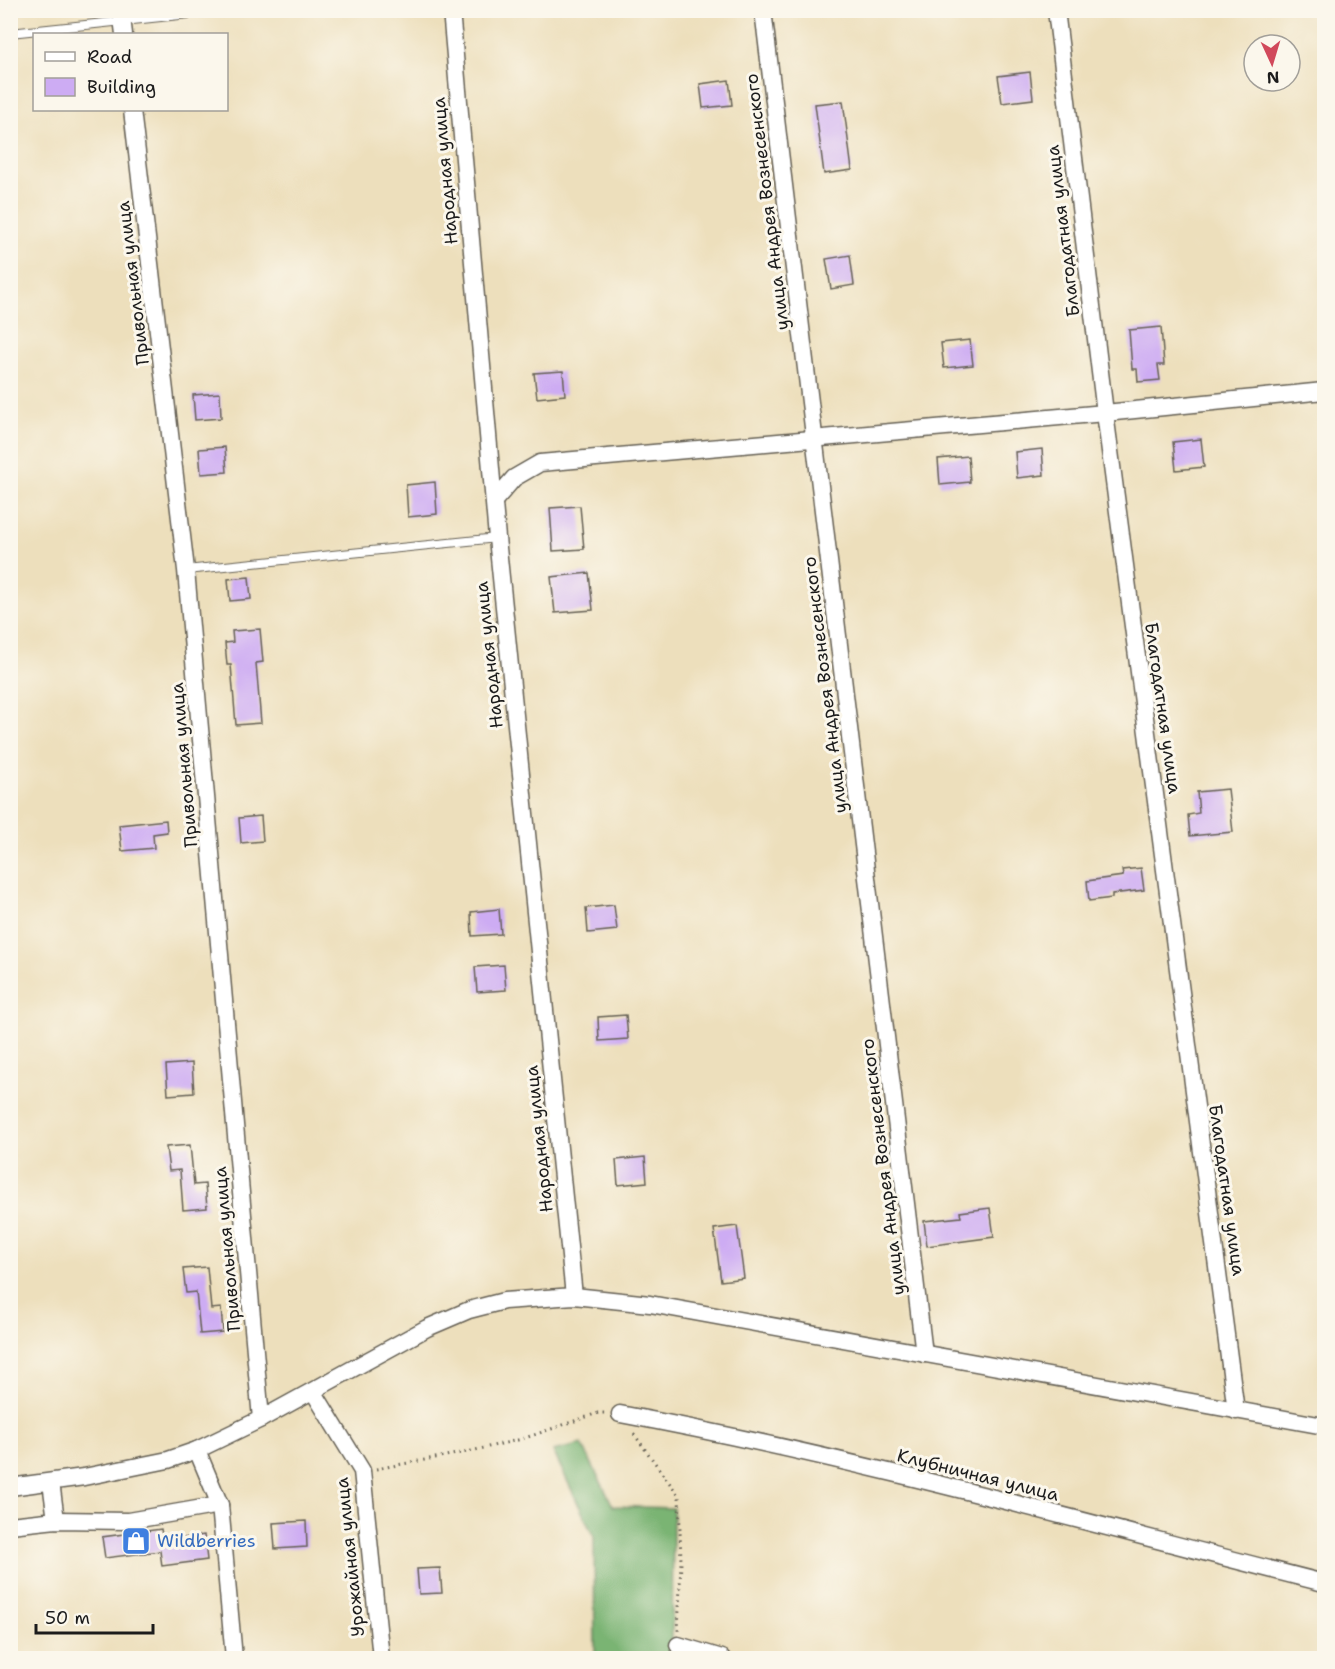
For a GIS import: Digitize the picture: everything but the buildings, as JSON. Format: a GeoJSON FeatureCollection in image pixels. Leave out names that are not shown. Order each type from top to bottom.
{"type":"FeatureCollection","features":[{"type":"Feature","properties":{"kind":"street","name":"Народная улица"},"geometry":{"type":"LineString","coordinates":[[450,10],[497,538],[574,1296]]}},
{"type":"Feature","properties":{"kind":"street","name":"улица Андрея Вознесенского"},"geometry":{"type":"LineString","coordinates":[[763,10],[816,437],[924,1354]]}},
{"type":"Feature","properties":{"kind":"street","name":"Благодатная улица"},"geometry":{"type":"LineString","coordinates":[[1056,10],[1105,413],[1236,1411]]}},
{"type":"Feature","properties":{"kind":"street","name":"Привольная улица"},"geometry":{"type":"LineString","coordinates":[[132,111],[186,570],[261,1419]]}},
{"type":"Feature","properties":{"kind":"street"},"geometry":{"type":"LineString","coordinates":[[494,501],[514,478],[540,464],[1324,391]]}},
{"type":"Feature","properties":{"kind":"street"},"geometry":{"type":"LineString","coordinates":[[10,1487],[51,1482],[168,1460],[196,1450],[261,1419],[427,1328],[469,1310],[504,1301],[574,1296],[651,1304],[1324,1426]]}},
{"type":"Feature","properties":{"kind":"street","name":"Урожайная улица"},"geometry":{"type":"LineString","coordinates":[[313,1391],[362,1472],[381,1659]]}},
{"type":"Feature","properties":{"kind":"street","name":"Клубничная улица"},"geometry":{"type":"LineString","coordinates":[[620,1414],[709,1430],[1324,1583]]}},
{"type":"Feature","properties":{"kind":"street"},"geometry":{"type":"LineString","coordinates":[[196,1450],[220,1505],[234,1659]]}},
{"type":"Feature","properties":{"kind":"street"},"geometry":{"type":"LineString","coordinates":[[51,1482],[56,1520]]}},
{"type":"Feature","properties":{"kind":"street"},"geometry":{"type":"LineString","coordinates":[[10,1525],[56,1520],[128,1521],[220,1505]]}},
{"type":"Feature","properties":{"kind":"street"},"geometry":{"type":"LineString","coordinates":[[678,1645],[722,1659]]}},
{"type":"Feature","properties":{"kind":"lane"},"geometry":{"type":"LineString","coordinates":[[10,33],[227,10]]}},
{"type":"Feature","properties":{"kind":"lane"},"geometry":{"type":"LineString","coordinates":[[186,570],[497,538]]}},
{"type":"Feature","properties":{"kind":"path"},"geometry":{"type":"LineString","coordinates":[[362,1472],[522,1439],[598,1413],[620,1414],[679,1496],[681,1562],[678,1645]]}},
{"type":"Feature","properties":{"kind":"green space"},"geometry":{"type":"Polygon","coordinates":[[[582,1444],[613,1506],[673,1508],[672,1658],[595,1658],[594,1537],[553,1451],[582,1444]]]}},
{"type":"Feature","properties":{"kind":"place","name":"Wildberries"},"geometry":{"type":"Point","coordinates":[136,1541]}}]}
